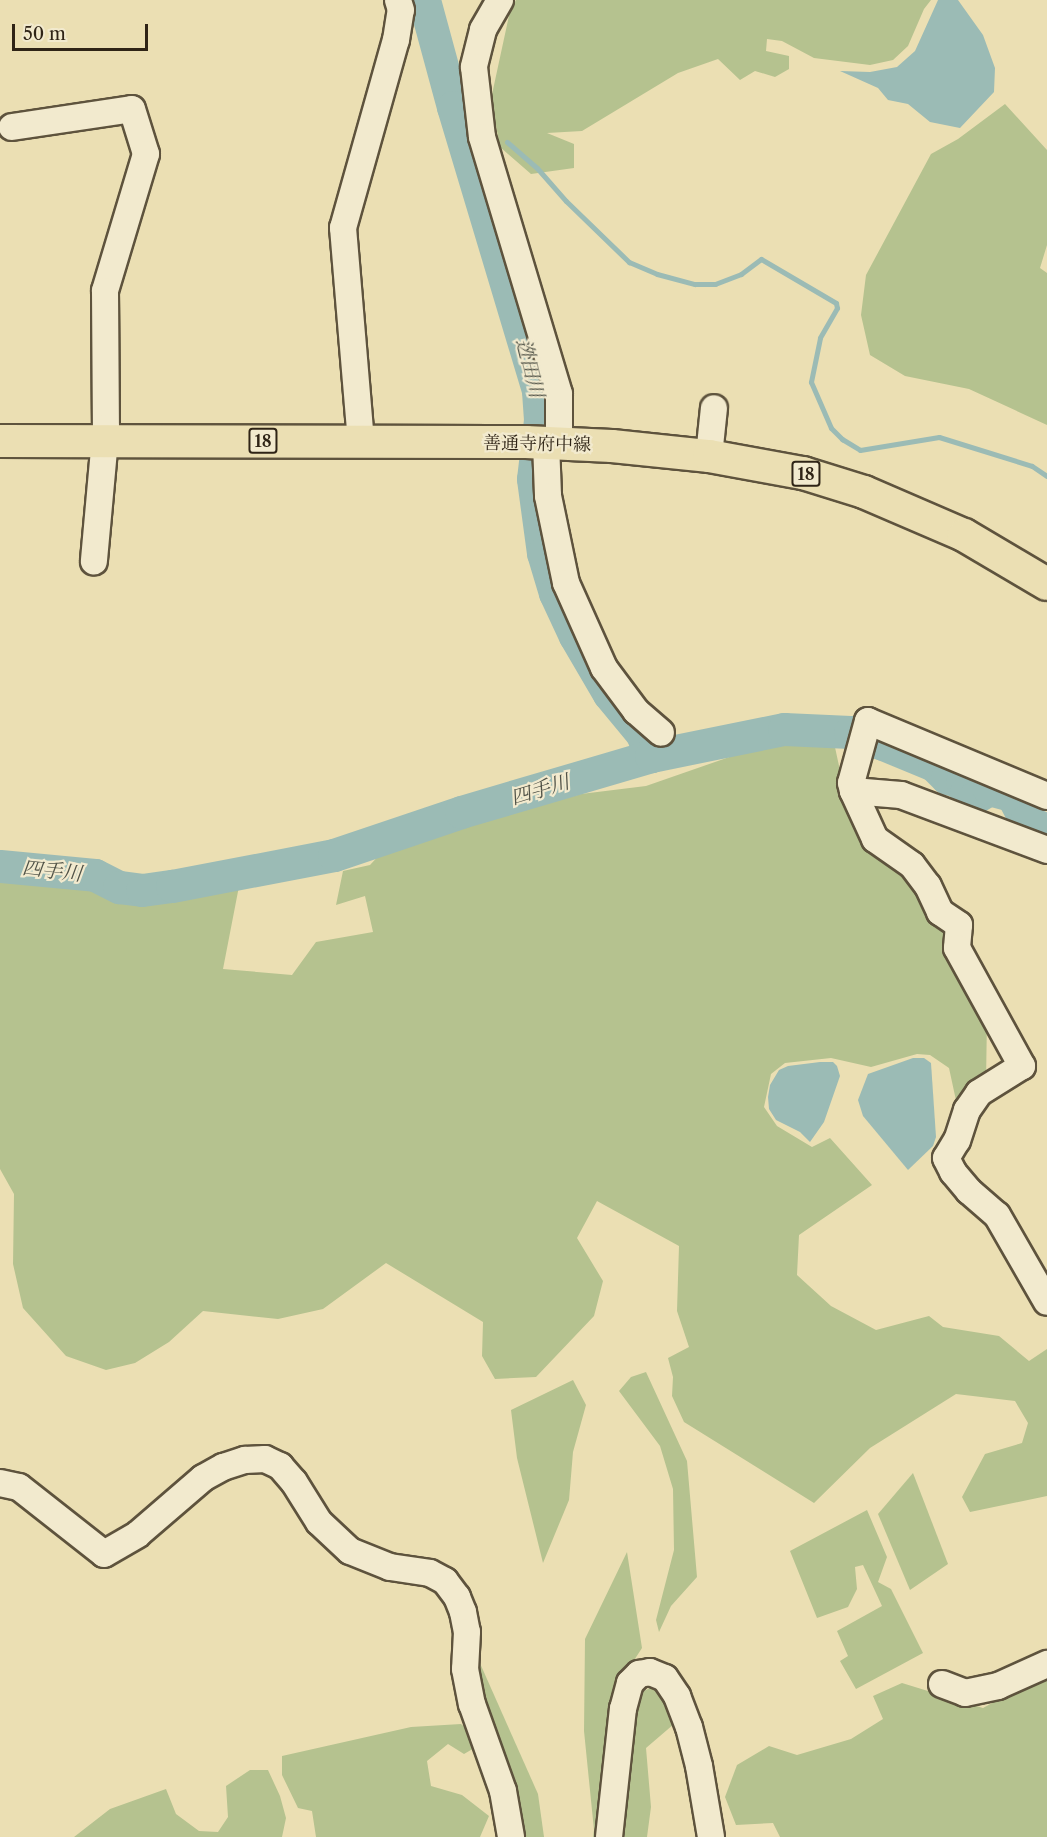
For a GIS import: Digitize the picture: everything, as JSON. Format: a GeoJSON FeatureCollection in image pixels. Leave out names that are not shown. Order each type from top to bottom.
{"type":"FeatureCollection","features":[{"type":"Feature","properties":{"kind":"main road","name":"善通寺府中線"},"geometry":{"type":"LineString","coordinates":[[0,441],[544,443],[709,456],[803,473],[864,492],[964,535],[1047,584]]}},
{"type":"Feature","properties":{"kind":"street"},"geometry":{"type":"LineString","coordinates":[[361,442],[343,228],[396,40],[401,10],[398,0]]}},
{"type":"Feature","properties":{"kind":"street"},"geometry":{"type":"LineString","coordinates":[[500,0],[483,30],[474,67],[482,137],[559,394],[544,443],[548,496],[566,583],[604,668],[636,711],[661,733]]}},
{"type":"Feature","properties":{"kind":"street"},"geometry":{"type":"LineString","coordinates":[[12,127],[132,109],[146,154],[105,291],[106,441],[94,561]]}},
{"type":"Feature","properties":{"kind":"street"},"geometry":{"type":"LineString","coordinates":[[709,456],[714,408]]}},
{"type":"Feature","properties":{"kind":"street"},"geometry":{"type":"LineString","coordinates":[[1047,796],[868,721],[852,787],[875,839],[912,865],[928,886],[940,912],[959,925],[957,948],[1022,1066],[979,1093],[967,1110],[957,1140],[946,1158],[953,1172],[969,1191],[997,1215],[1047,1302]]}},
{"type":"Feature","properties":{"kind":"street"},"geometry":{"type":"LineString","coordinates":[[852,787],[901,795],[1047,850]]}},
{"type":"Feature","properties":{"kind":"street"},"geometry":{"type":"LineString","coordinates":[[0,1483],[19,1487],[104,1554],[138,1534],[203,1478],[223,1467],[245,1460],[266,1459],[280,1466],[294,1482],[319,1522],[350,1551],[390,1566],[430,1573],[445,1581],[457,1597],[464,1612],[467,1632],[465,1669],[472,1704],[503,1791],[511,1837]]}},
{"type":"Feature","properties":{"kind":"street"},"geometry":{"type":"LineString","coordinates":[[942,1684],[965,1693],[998,1686],[1047,1664]]}},
{"type":"Feature","properties":{"kind":"street"},"geometry":{"type":"LineString","coordinates":[[609,1837],[623,1709],[630,1683],[639,1674],[650,1672],[665,1678],[677,1696],[689,1727],[711,1837]]}},
{"type":"Feature","properties":{"kind":"green space"},"geometry":{"type":"Polygon","coordinates":[[[516,0],[931,0],[924,9],[908,46],[893,60],[870,65],[814,58],[782,41],[767,39],[766,51],[789,56],[789,69],[775,77],[755,71],[740,80],[718,59],[678,73],[582,131],[547,133],[574,144],[574,168],[531,174],[500,147],[491,99],[510,11],[516,0]]]}},
{"type":"Feature","properties":{"kind":"green space"},"geometry":{"type":"Polygon","coordinates":[[[1005,104],[1047,150],[1047,245],[1040,268],[1047,273],[1047,425],[969,389],[905,376],[870,355],[861,315],[866,275],[931,154],[958,139],[1005,104]]]}},
{"type":"Feature","properties":{"kind":"green space"},"geometry":{"type":"Polygon","coordinates":[[[784,738],[833,738],[841,775],[948,929],[987,1017],[986,1083],[957,1105],[949,1068],[930,1055],[917,1054],[871,1067],[831,1058],[785,1063],[771,1074],[764,1107],[777,1126],[812,1147],[830,1138],[872,1185],[799,1235],[797,1275],[831,1306],[876,1330],[929,1316],[943,1327],[999,1336],[1029,1361],[1047,1349],[1047,1496],[970,1512],[962,1497],[985,1454],[1022,1443],[1028,1423],[1015,1401],[956,1394],[870,1448],[814,1503],[684,1422],[672,1396],[673,1377],[668,1358],[689,1347],[677,1311],[679,1246],[597,1201],[577,1238],[603,1281],[594,1316],[536,1377],[495,1379],[482,1356],[483,1322],[386,1263],[323,1309],[278,1319],[203,1311],[169,1342],[135,1363],[106,1370],[66,1356],[23,1308],[13,1264],[14,1194],[0,1169],[0,873],[94,884],[118,897],[195,893],[241,876],[223,969],[292,975],[316,942],[373,932],[365,896],[336,905],[343,871],[370,865],[384,850],[581,794],[646,786],[784,738]]]}},
{"type":"Feature","properties":{"kind":"green space"},"geometry":{"type":"Polygon","coordinates":[[[646,1372],[687,1461],[697,1577],[671,1606],[659,1632],[656,1620],[674,1550],[673,1489],[660,1446],[619,1391],[631,1377],[646,1372]]]}},
{"type":"Feature","properties":{"kind":"green space"},"geometry":{"type":"Polygon","coordinates":[[[573,1380],[586,1405],[573,1452],[569,1500],[543,1563],[517,1458],[511,1410],[573,1380]]]}},
{"type":"Feature","properties":{"kind":"green space"},"geometry":{"type":"Polygon","coordinates":[[[913,1473],[948,1564],[910,1590],[878,1514],[913,1473]]]}},
{"type":"Feature","properties":{"kind":"green space"},"geometry":{"type":"Polygon","coordinates":[[[867,1510],[887,1557],[878,1582],[891,1589],[923,1653],[856,1689],[840,1661],[848,1656],[837,1631],[882,1606],[863,1565],[855,1567],[857,1589],[848,1607],[817,1618],[790,1551],[867,1510]]]}},
{"type":"Feature","properties":{"kind":"green space"},"geometry":{"type":"Polygon","coordinates":[[[627,1552],[642,1648],[616,1688],[598,1837],[593,1837],[584,1731],[585,1639],[627,1552]]]}},
{"type":"Feature","properties":{"kind":"green space"},"geometry":{"type":"Polygon","coordinates":[[[475,1652],[538,1794],[544,1837],[520,1837],[476,1685],[475,1652]]]}},
{"type":"Feature","properties":{"kind":"green space"},"geometry":{"type":"Polygon","coordinates":[[[1047,1673],[1047,1837],[780,1837],[773,1823],[736,1825],[725,1797],[737,1765],[769,1746],[797,1755],[851,1739],[883,1719],[873,1696],[902,1683],[983,1708],[1047,1673]]]}},
{"type":"Feature","properties":{"kind":"green space"},"geometry":{"type":"Polygon","coordinates":[[[654,1686],[667,1697],[674,1724],[646,1748],[651,1807],[647,1837],[620,1837],[634,1724],[642,1692],[654,1686]]]}},
{"type":"Feature","properties":{"kind":"green space"},"geometry":{"type":"Polygon","coordinates":[[[461,1724],[474,1735],[476,1747],[464,1754],[448,1744],[427,1761],[431,1786],[462,1795],[489,1816],[480,1837],[316,1837],[312,1811],[298,1808],[282,1775],[282,1756],[411,1727],[461,1724]]]}},
{"type":"Feature","properties":{"kind":"green space"},"geometry":{"type":"Polygon","coordinates":[[[250,1770],[268,1770],[280,1796],[286,1818],[282,1837],[74,1837],[110,1809],[166,1789],[176,1814],[199,1831],[218,1832],[228,1817],[226,1786],[250,1770]]]}},
{"type":"Feature","properties":{"kind":"water"},"geometry":{"type":"Polygon","coordinates":[[[938,0],[958,0],[983,35],[995,68],[994,92],[960,128],[930,122],[908,104],[888,100],[878,88],[840,71],[870,72],[897,67],[915,51],[938,0]]]}},
{"type":"Feature","properties":{"kind":"water"},"geometry":{"type":"Polygon","coordinates":[[[913,1058],[924,1058],[931,1063],[936,1137],[933,1146],[908,1170],[863,1116],[858,1100],[868,1074],[913,1058]]]}},
{"type":"Feature","properties":{"kind":"water"},"geometry":{"type":"Polygon","coordinates":[[[833,1062],[840,1076],[824,1122],[810,1142],[800,1132],[776,1120],[769,1109],[768,1097],[770,1085],[779,1070],[788,1066],[833,1062]]]}},
{"type":"Feature","properties":{"kind":"waterway","name":"迯田川"},"geometry":{"type":"LineString","coordinates":[[424,0],[453,107],[538,391],[540,420],[533,479],[543,553],[555,593],[575,636],[609,694],[642,734],[651,756]]}},
{"type":"Feature","properties":{"kind":"waterway"},"geometry":{"type":"LineString","coordinates":[[463,142],[473,139]]}},
{"type":"Feature","properties":{"kind":"waterway"},"geometry":{"type":"LineString","coordinates":[[507,142],[537,168],[566,201],[629,262],[657,274],[695,284],[715,284],[741,274],[761,259],[836,303],[837,308],[820,338],[811,382],[831,428],[842,439],[860,450],[939,437],[1032,466],[1047,476]]}},
{"type":"Feature","properties":{"kind":"waterway","name":"四手川"},"geometry":{"type":"LineString","coordinates":[[0,866],[95,875],[119,887],[142,890],[172,886],[334,855],[461,812],[651,756],[784,729],[850,732],[883,744],[934,765],[947,778],[962,782],[966,792],[974,798],[989,789],[1012,795],[1026,821],[1047,830]]}}]}
